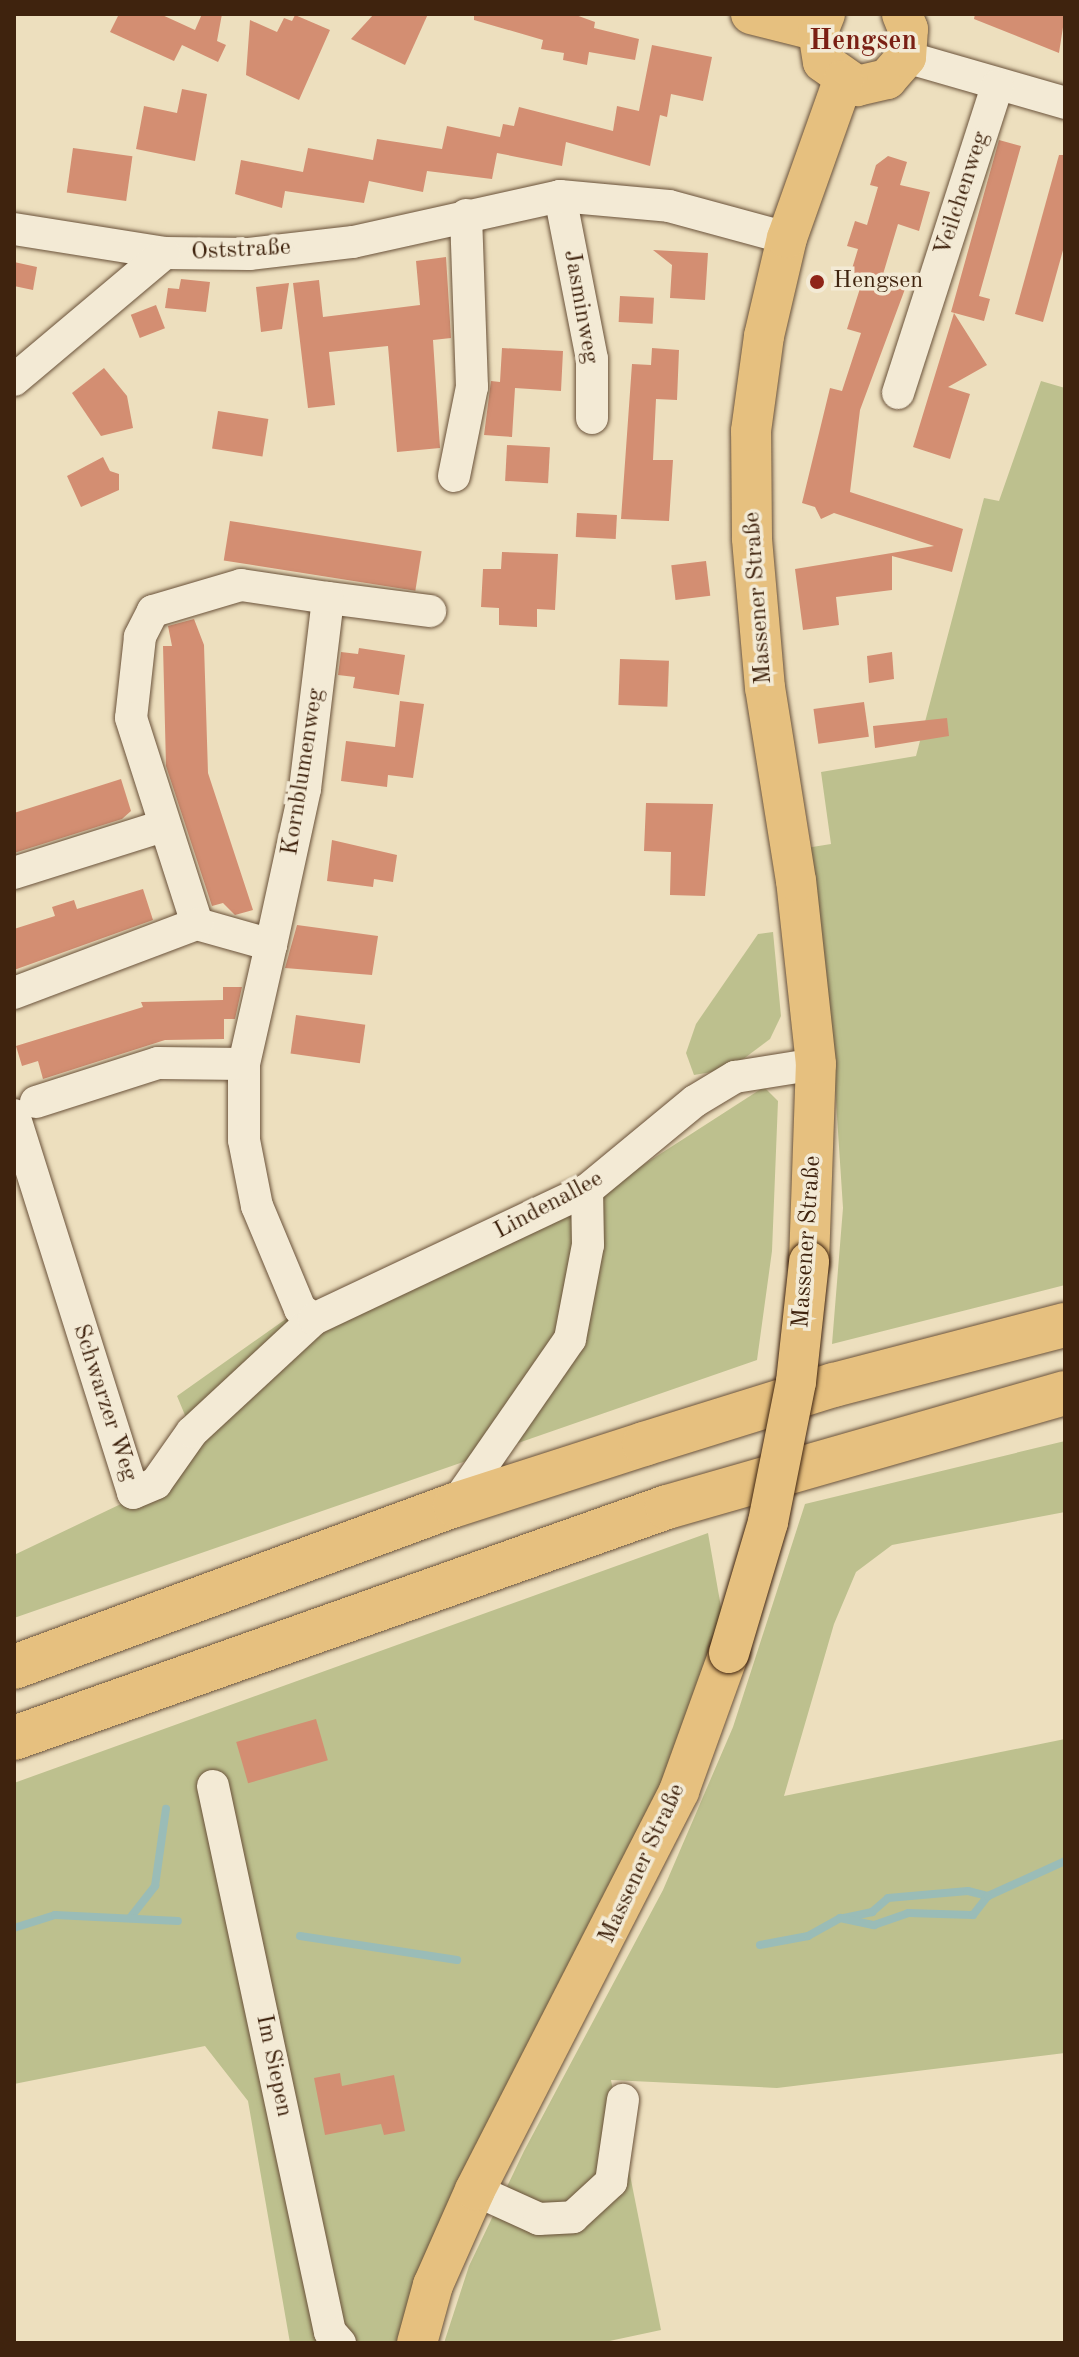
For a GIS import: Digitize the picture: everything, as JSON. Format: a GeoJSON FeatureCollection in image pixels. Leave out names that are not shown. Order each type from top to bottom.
{"type":"FeatureCollection","features":[{"type":"Feature","properties":{"kind":"highway"},"geometry":{"type":"LineString","coordinates":[[14,1667],[455,1505],[834,1385],[1065,1325]]}},
{"type":"Feature","properties":{"kind":"highway"},"geometry":{"type":"LineString","coordinates":[[14,1738],[667,1507],[1065,1393]]}},
{"type":"Feature","properties":{"kind":"main road"},"geometry":{"type":"LineString","coordinates":[[751,14],[822,22],[823,62],[843,81],[857,86],[887,79],[906,57],[910,43],[902,14]]}},
{"type":"Feature","properties":{"kind":"main road","name":"Massener Straße"},"geometry":{"type":"LineString","coordinates":[[417,2343],[433,2285],[475,2190],[630,1895],[679,1791],[729,1653],[772,1506],[796,1382],[809,1262],[816,1064],[796,881],[765,688],[752,538],[754,395],[787,238],[843,81]]}},
{"type":"Feature","properties":{"kind":"street"},"geometry":{"type":"LineString","coordinates":[[906,57],[997,86],[1063,96]]}},
{"type":"Feature","properties":{"kind":"street","name":"Veilchenweg"},"geometry":{"type":"LineString","coordinates":[[898,393],[997,86]]}},
{"type":"Feature","properties":{"kind":"street","name":"Oststraße"},"geometry":{"type":"LineString","coordinates":[[14,229],[165,253],[249,254],[353,242],[560,196],[669,206],[787,238]]}},
{"type":"Feature","properties":{"kind":"street","name":"Jasminweg"},"geometry":{"type":"LineString","coordinates":[[560,196],[592,359],[592,418]]}},
{"type":"Feature","properties":{"kind":"street"},"geometry":{"type":"LineString","coordinates":[[454,476],[472,387],[466,215]]}},
{"type":"Feature","properties":{"kind":"street"},"geometry":{"type":"LineString","coordinates":[[14,380],[165,253]]}},
{"type":"Feature","properties":{"kind":"street"},"geometry":{"type":"LineString","coordinates":[[197,924],[163,826],[131,718],[140,637],[153,611],[241,585],[430,611]]}},
{"type":"Feature","properties":{"kind":"street","name":"Kornblumenweg"},"geometry":{"type":"LineString","coordinates":[[314,1319],[300,1309],[257,1206],[244,1140],[244,1064],[305,789],[328,598]]}},
{"type":"Feature","properties":{"kind":"street"},"geometry":{"type":"LineString","coordinates":[[14,873],[163,826]]}},
{"type":"Feature","properties":{"kind":"street"},"geometry":{"type":"LineString","coordinates":[[14,993],[197,924],[271,945]]}},
{"type":"Feature","properties":{"kind":"street"},"geometry":{"type":"LineString","coordinates":[[25,1109],[158,1063],[244,1064]]}},
{"type":"Feature","properties":{"kind":"street","name":"Lindenallee"},"geometry":{"type":"LineString","coordinates":[[314,1319],[587,1190],[695,1101],[735,1077],[816,1064]]}},
{"type":"Feature","properties":{"kind":"street","name":"Schwarzer Weg"},"geometry":{"type":"LineString","coordinates":[[25,1109],[133,1493],[156,1483],[192,1432],[314,1319]]}},
{"type":"Feature","properties":{"kind":"street"},"geometry":{"type":"LineString","coordinates":[[455,1505],[570,1339],[588,1245],[587,1190]]}},
{"type":"Feature","properties":{"kind":"street","name":"Im Siepen"},"geometry":{"type":"LineString","coordinates":[[213,1786],[330,2332],[340,2343]]}},
{"type":"Feature","properties":{"kind":"street"},"geometry":{"type":"LineString","coordinates":[[475,2190],[539,2219],[573,2217],[611,2182],[623,2100]]}},
{"type":"Feature","properties":{"kind":"green space"},"geometry":{"type":"Polygon","coordinates":[[[1041,381],[1065,388],[1065,1285],[832,1344],[843,1208],[833,1055],[806,848],[831,844],[821,772],[916,756],[984,498],[999,501],[1041,381]]]}},
{"type":"Feature","properties":{"kind":"green space"},"geometry":{"type":"Polygon","coordinates":[[[773,932],[781,1016],[770,1039],[730,1069],[694,1075],[686,1053],[696,1024],[758,934],[773,932]]]}},
{"type":"Feature","properties":{"kind":"green space"},"geometry":{"type":"Polygon","coordinates":[[[764,1087],[778,1101],[772,1251],[757,1360],[14,1618],[14,1555],[123,1503],[192,1432],[177,1396],[300,1309],[581,1205],[764,1087]]]}},
{"type":"Feature","properties":{"kind":"green space"},"geometry":{"type":"Polygon","coordinates":[[[1065,1441],[1065,1512],[892,1545],[856,1572],[834,1624],[784,1796],[1065,1739],[1065,2053],[777,2088],[611,2080],[661,2330],[600,2343],[444,2343],[469,2266],[524,2151],[663,1890],[733,1727],[805,1504],[1065,1441]]]}},
{"type":"Feature","properties":{"kind":"green space"},"geometry":{"type":"Polygon","coordinates":[[[708,1533],[729,1653],[417,2343],[290,2343],[248,2101],[205,2046],[14,2084],[14,1783],[708,1533]]]}},
{"type":"Feature","properties":{"kind":"building"},"geometry":{"type":"Polygon","coordinates":[[[119,14],[160,14],[195,30],[202,14],[222,14],[217,41],[226,45],[218,62],[182,45],[174,61],[110,32],[119,14]]]}},
{"type":"Feature","properties":{"kind":"building"},"geometry":{"type":"Polygon","coordinates":[[[374,14],[428,14],[405,65],[351,39],[374,14]]]}},
{"type":"Feature","properties":{"kind":"building"},"geometry":{"type":"Polygon","coordinates":[[[474,14],[573,14],[595,22],[594,28],[639,39],[635,60],[589,52],[587,65],[563,60],[564,53],[541,49],[543,40],[474,20],[474,14]]]}},
{"type":"Feature","properties":{"kind":"building"},"geometry":{"type":"Polygon","coordinates":[[[975,14],[1065,14],[1059,53],[974,19],[975,14]]]}},
{"type":"Feature","properties":{"kind":"building"},"geometry":{"type":"Polygon","coordinates":[[[295,15],[330,30],[299,100],[246,75],[250,20],[277,32],[284,18],[292,21],[295,15]]]}},
{"type":"Feature","properties":{"kind":"building"},"geometry":{"type":"Polygon","coordinates":[[[652,45],[712,57],[703,101],[671,94],[667,117],[660,115],[650,166],[566,142],[562,166],[497,153],[492,179],[427,171],[423,192],[369,181],[364,203],[285,191],[282,208],[235,194],[241,160],[303,172],[308,148],[373,160],[377,139],[442,149],[447,126],[500,137],[503,124],[514,126],[519,107],[613,131],[617,106],[639,111],[652,45]]]}},
{"type":"Feature","properties":{"kind":"building"},"geometry":{"type":"Polygon","coordinates":[[[182,89],[207,94],[195,161],[136,149],[144,106],[177,113],[182,89]]]}},
{"type":"Feature","properties":{"kind":"building"},"geometry":{"type":"Polygon","coordinates":[[[999,140],[1021,146],[979,296],[990,299],[984,321],[951,312],[999,140]]]}},
{"type":"Feature","properties":{"kind":"building"},"geometry":{"type":"Polygon","coordinates":[[[73,148],[132,156],[126,201],[67,193],[73,148]]]}},
{"type":"Feature","properties":{"kind":"building"},"geometry":{"type":"Polygon","coordinates":[[[1059,155],[1065,155],[1065,243],[1043,322],[1015,314],[1059,155]]]}},
{"type":"Feature","properties":{"kind":"building"},"geometry":{"type":"Polygon","coordinates":[[[888,156],[907,162],[900,185],[930,192],[919,231],[898,224],[881,281],[905,289],[860,410],[850,492],[963,529],[952,572],[892,556],[892,590],[836,597],[839,625],[803,630],[795,569],[934,546],[834,513],[821,519],[815,507],[802,503],[830,388],[842,391],[861,333],[847,329],[864,276],[851,272],[858,249],[847,246],[855,221],[867,225],[878,187],[870,185],[876,165],[888,156]]]}},
{"type":"Feature","properties":{"kind":"building"},"geometry":{"type":"Polygon","coordinates":[[[653,250],[708,253],[705,300],[670,298],[672,265],[653,250]]]}},
{"type":"Feature","properties":{"kind":"building"},"geometry":{"type":"Polygon","coordinates":[[[446,257],[451,338],[433,340],[440,448],[397,452],[388,346],[329,352],[335,405],[308,408],[293,283],[319,280],[323,317],[420,305],[416,261],[446,257]]]}},
{"type":"Feature","properties":{"kind":"building"},"geometry":{"type":"Polygon","coordinates":[[[14,262],[37,267],[33,290],[14,286],[14,262]]]}},
{"type":"Feature","properties":{"kind":"building"},"geometry":{"type":"Polygon","coordinates":[[[181,279],[210,282],[206,312],[165,308],[168,288],[179,289],[181,279]]]}},
{"type":"Feature","properties":{"kind":"building"},"geometry":{"type":"Polygon","coordinates":[[[289,283],[282,329],[261,332],[256,287],[289,283]]]}},
{"type":"Feature","properties":{"kind":"building"},"geometry":{"type":"Polygon","coordinates":[[[620,296],[654,298],[653,324],[619,322],[620,296]]]}},
{"type":"Feature","properties":{"kind":"building"},"geometry":{"type":"Polygon","coordinates":[[[156,305],[165,328],[140,338],[131,315],[156,305]]]}},
{"type":"Feature","properties":{"kind":"building"},"geometry":{"type":"Polygon","coordinates":[[[954,313],[987,365],[948,387],[970,394],[950,459],[913,447],[954,313]]]}},
{"type":"Feature","properties":{"kind":"building"},"geometry":{"type":"Polygon","coordinates":[[[502,348],[563,351],[561,391],[515,388],[512,437],[484,435],[491,381],[500,382],[502,348]]]}},
{"type":"Feature","properties":{"kind":"building"},"geometry":{"type":"Polygon","coordinates":[[[652,348],[679,350],[677,400],[656,399],[653,460],[673,460],[669,521],[621,519],[632,364],[651,365],[652,348]]]}},
{"type":"Feature","properties":{"kind":"building"},"geometry":{"type":"Polygon","coordinates":[[[104,368],[127,396],[133,428],[101,436],[72,393],[104,368]]]}},
{"type":"Feature","properties":{"kind":"building"},"geometry":{"type":"Polygon","coordinates":[[[218,411],[268,419],[262,457],[212,449],[218,411]]]}},
{"type":"Feature","properties":{"kind":"building"},"geometry":{"type":"Polygon","coordinates":[[[507,445],[550,447],[548,483],[505,481],[507,445]]]}},
{"type":"Feature","properties":{"kind":"building"},"geometry":{"type":"Polygon","coordinates":[[[103,457],[110,471],[119,474],[119,490],[81,507],[67,476],[103,457]]]}},
{"type":"Feature","properties":{"kind":"building"},"geometry":{"type":"Polygon","coordinates":[[[577,513],[617,515],[616,539],[576,537],[577,513]]]}},
{"type":"Feature","properties":{"kind":"building"},"geometry":{"type":"Polygon","coordinates":[[[230,521],[422,551],[415,591],[224,561],[230,521]]]}},
{"type":"Feature","properties":{"kind":"building"},"geometry":{"type":"Polygon","coordinates":[[[502,552],[558,554],[555,610],[537,609],[537,627],[499,625],[499,608],[481,607],[483,569],[501,569],[502,552]]]}},
{"type":"Feature","properties":{"kind":"building"},"geometry":{"type":"Polygon","coordinates":[[[706,561],[710,596],[676,600],[671,565],[706,561]]]}},
{"type":"Feature","properties":{"kind":"building"},"geometry":{"type":"Polygon","coordinates":[[[194,619],[204,645],[208,773],[253,910],[235,915],[223,903],[212,906],[166,766],[163,646],[172,646],[168,626],[194,619]]]}},
{"type":"Feature","properties":{"kind":"building"},"geometry":{"type":"Polygon","coordinates":[[[359,648],[405,655],[399,695],[353,688],[355,677],[338,675],[341,652],[358,654],[359,648]]]}},
{"type":"Feature","properties":{"kind":"building"},"geometry":{"type":"Polygon","coordinates":[[[892,652],[894,679],[869,683],[867,656],[892,652]]]}},
{"type":"Feature","properties":{"kind":"building"},"geometry":{"type":"Polygon","coordinates":[[[620,659],[669,661],[667,707],[618,705],[620,659]]]}},
{"type":"Feature","properties":{"kind":"building"},"geometry":{"type":"Polygon","coordinates":[[[400,701],[424,704],[413,778],[388,775],[387,787],[341,781],[346,741],[395,747],[400,701]]]}},
{"type":"Feature","properties":{"kind":"building"},"geometry":{"type":"Polygon","coordinates":[[[864,702],[869,737],[818,744],[813,709],[864,702]]]}},
{"type":"Feature","properties":{"kind":"building"},"geometry":{"type":"Polygon","coordinates":[[[947,718],[949,736],[875,748],[873,726],[947,718]]]}},
{"type":"Feature","properties":{"kind":"building"},"geometry":{"type":"Polygon","coordinates":[[[121,779],[131,811],[122,819],[14,853],[14,813],[121,779]]]}},
{"type":"Feature","properties":{"kind":"building"},"geometry":{"type":"Polygon","coordinates":[[[646,803],[713,804],[705,896],[670,895],[671,852],[644,851],[646,803]]]}},
{"type":"Feature","properties":{"kind":"building"},"geometry":{"type":"Polygon","coordinates":[[[332,840],[397,855],[393,882],[374,879],[373,887],[327,881],[332,840]]]}},
{"type":"Feature","properties":{"kind":"building"},"geometry":{"type":"Polygon","coordinates":[[[143,889],[153,920],[14,970],[14,929],[55,916],[52,907],[74,900],[77,909],[143,889]]]}},
{"type":"Feature","properties":{"kind":"building"},"geometry":{"type":"Polygon","coordinates":[[[297,925],[378,936],[372,975],[285,968],[297,925]]]}},
{"type":"Feature","properties":{"kind":"building"},"geometry":{"type":"Polygon","coordinates":[[[223,987],[242,987],[235,1019],[224,1019],[224,1039],[165,1040],[43,1079],[38,1061],[22,1066],[16,1046],[143,1007],[141,1002],[223,1000],[223,987]]]}},
{"type":"Feature","properties":{"kind":"building"},"geometry":{"type":"Polygon","coordinates":[[[296,1015],[365,1025],[360,1063],[291,1054],[296,1015]]]}},
{"type":"Feature","properties":{"kind":"building"},"geometry":{"type":"Polygon","coordinates":[[[316,1719],[328,1760],[248,1783],[236,1742],[316,1719]]]}},
{"type":"Feature","properties":{"kind":"building"},"geometry":{"type":"Polygon","coordinates":[[[340,2073],[342,2086],[394,2075],[405,2131],[384,2135],[381,2124],[325,2135],[314,2078],[340,2073]]]}},
{"type":"Feature","properties":{"kind":"waterway"},"geometry":{"type":"LineString","coordinates":[[130,1918],[155,1886],[166,1809]]}},
{"type":"Feature","properties":{"kind":"waterway"},"geometry":{"type":"LineString","coordinates":[[760,1945],[808,1936],[840,1918],[874,1925],[908,1913],[973,1915],[988,1896],[1065,1861]]}},
{"type":"Feature","properties":{"kind":"waterway"},"geometry":{"type":"LineString","coordinates":[[844,1918],[872,1912],[888,1898],[968,1891],[988,1896]]}},
{"type":"Feature","properties":{"kind":"waterway"},"geometry":{"type":"LineString","coordinates":[[14,1928],[55,1915],[178,1921]]}},
{"type":"Feature","properties":{"kind":"waterway"},"geometry":{"type":"LineString","coordinates":[[300,1936],[457,1960]]}},
{"type":"Feature","properties":{"kind":"place","name":"Hengsen"},"geometry":{"type":"Point","coordinates":[817,282]}},
{"type":"Feature","properties":{"kind":"district","name":"Hengsen"},"geometry":{"type":"Point","coordinates":[863,42]}}]}
